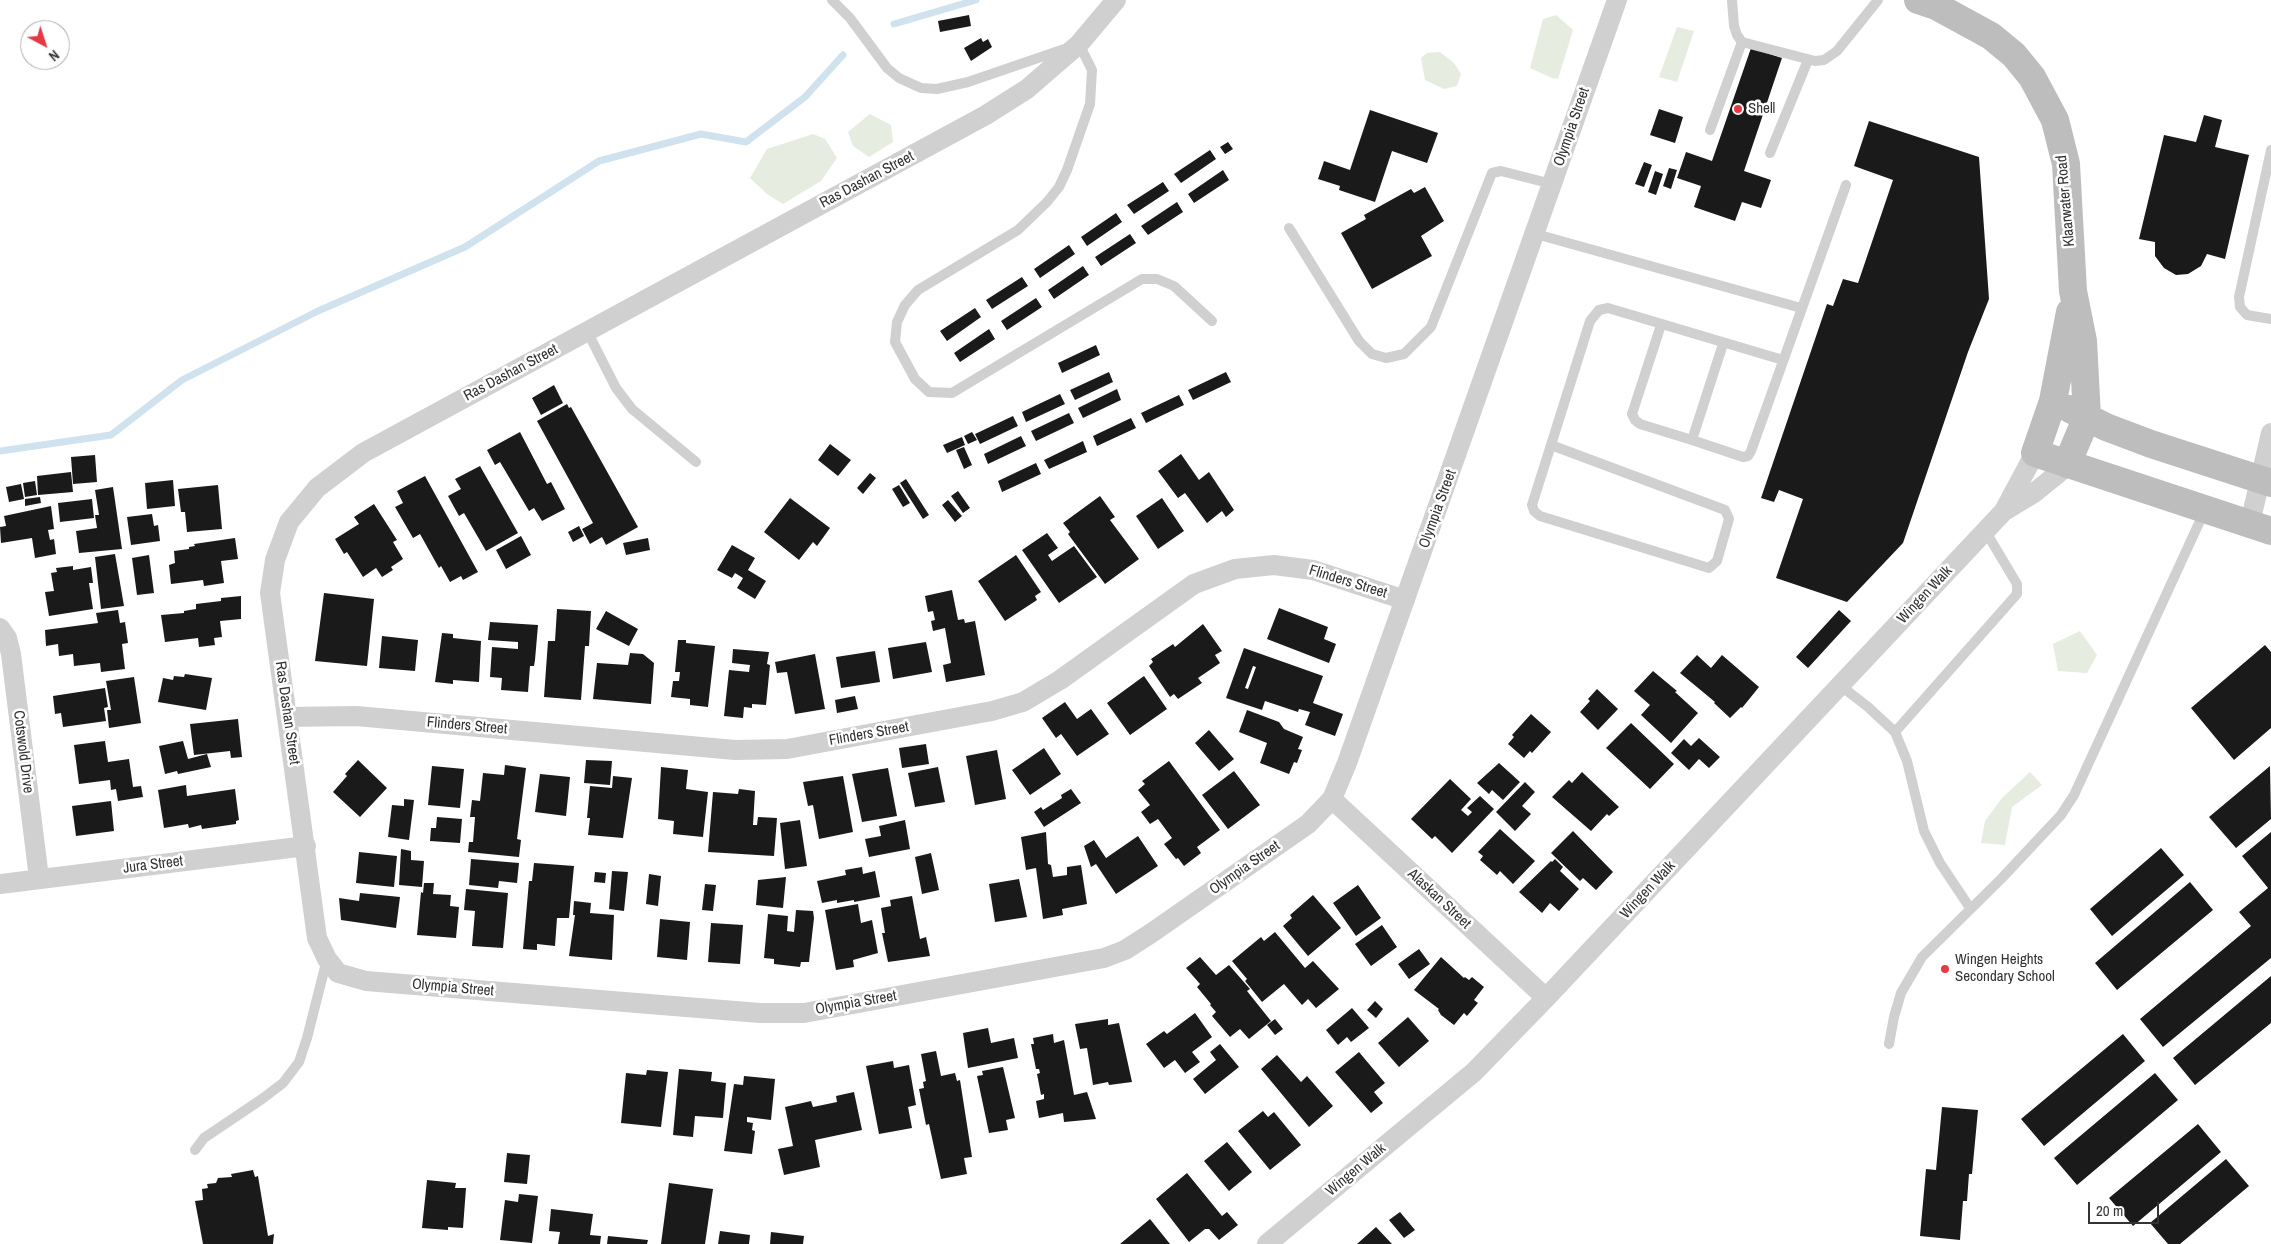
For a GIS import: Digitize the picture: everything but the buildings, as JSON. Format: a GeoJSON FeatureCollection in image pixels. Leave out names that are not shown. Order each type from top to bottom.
{"type":"FeatureCollection","features":[{"type":"Feature","properties":{"kind":"street","name":"Ras Dashan Street"},"geometry":{"type":"LineString","coordinates":[[327,959],[317,938],[306,846],[270,593],[275,560],[289,522],[317,488],[363,453],[986,115],[1027,89],[1079,44],[1116,0]]}},
{"type":"Feature","properties":{"kind":"street","name":"Olympia Street"},"geometry":{"type":"LineString","coordinates":[[327,959],[338,973],[366,981],[760,1013],[804,1013],[1104,958],[1125,950],[1308,824],[1332,799],[1347,763],[1536,234],[1617,0]]}},
{"type":"Feature","properties":{"kind":"street","name":"Klaarwater Road"},"geometry":{"type":"LineString","coordinates":[[1918,0],[1936,6],[1991,36],[2014,55],[2032,77],[2055,120],[2066,164],[2073,291],[2083,341],[2087,418],[2067,464]]}},
{"type":"Feature","properties":{"kind":"street","name":"Klaarwater Road"},"geometry":{"type":"LineString","coordinates":[[2035,453],[2053,401],[2067,334],[2073,291]]}},
{"type":"Feature","properties":{"kind":"street"},"geometry":{"type":"LineString","coordinates":[[2053,401],[2087,418],[2151,444],[2265,481]]}},
{"type":"Feature","properties":{"kind":"street"},"geometry":{"type":"LineString","coordinates":[[2035,453],[2260,527],[2271,433]]}},
{"type":"Feature","properties":{"kind":"street","name":"Wingen Walk"},"geometry":{"type":"LineString","coordinates":[[1267,1244],[1474,1072],[1546,998],[2004,512],[2035,453]]}},
{"type":"Feature","properties":{"kind":"street","name":"Wingen Walk"},"geometry":{"type":"LineString","coordinates":[[2004,512],[2034,493],[2067,464]]}},
{"type":"Feature","properties":{"kind":"street","name":"Flinders Street"},"geometry":{"type":"LineString","coordinates":[[287,717],[356,716],[735,750],[787,749],[992,711],[1023,702],[1060,680],[1194,584],[1235,568],[1274,565],[1313,570],[1406,600]]}},
{"type":"Feature","properties":{"kind":"street","name":"Cotswold Drive"},"geometry":{"type":"LineString","coordinates":[[0,628],[6,638],[11,654],[39,878]]}},
{"type":"Feature","properties":{"kind":"street","name":"Alaskan Street"},"geometry":{"type":"LineString","coordinates":[[1332,799],[1546,998]]}},
{"type":"Feature","properties":{"kind":"street","name":"Jura Street"},"geometry":{"type":"LineString","coordinates":[[0,884],[306,846]]}},
{"type":"Feature","properties":{"kind":"lane"},"geometry":{"type":"LineString","coordinates":[[832,0],[850,18],[887,68],[899,78],[921,88],[937,89],[968,82],[1079,44],[1092,70],[1090,104],[1067,170],[1059,187],[1047,202],[1018,230],[918,290],[905,305],[897,322],[895,342],[915,379],[929,392],[952,393],[1142,279],[1157,279],[1174,286],[1212,320]]}},
{"type":"Feature","properties":{"kind":"lane"},"geometry":{"type":"LineString","coordinates":[[1732,0],[1734,26],[1742,42],[1808,60],[1824,60],[1837,51],[1878,0]]}},
{"type":"Feature","properties":{"kind":"lane"},"geometry":{"type":"LineString","coordinates":[[1710,130],[1742,42]]}},
{"type":"Feature","properties":{"kind":"lane"},"geometry":{"type":"LineString","coordinates":[[1770,152],[1808,60]]}},
{"type":"Feature","properties":{"kind":"lane"},"geometry":{"type":"LineString","coordinates":[[2271,150],[2239,297],[2240,307],[2247,315],[2271,319]]}},
{"type":"Feature","properties":{"kind":"lane"},"geometry":{"type":"LineString","coordinates":[[1289,228],[1359,341],[1372,354],[1386,358],[1404,354],[1431,327],[1492,173],[1501,171],[1552,184]]}},
{"type":"Feature","properties":{"kind":"lane"},"geometry":{"type":"LineString","coordinates":[[1661,325],[1632,414],[1634,420],[1640,424],[1744,457],[1748,456],[1800,308],[1846,186]]}},
{"type":"Feature","properties":{"kind":"lane"},"geometry":{"type":"LineString","coordinates":[[1536,234],[1800,308]]}},
{"type":"Feature","properties":{"kind":"lane"},"geometry":{"type":"LineString","coordinates":[[1551,445],[1725,510],[1729,519],[1715,564],[1706,568],[1540,516],[1534,510],[1532,505],[1551,445],[1593,316],[1599,310],[1608,308],[1723,344],[1783,360]]}},
{"type":"Feature","properties":{"kind":"lane"},"geometry":{"type":"LineString","coordinates":[[587,332],[616,388],[632,409],[696,462]]}},
{"type":"Feature","properties":{"kind":"lane"},"geometry":{"type":"LineString","coordinates":[[1692,440],[1723,344]]}},
{"type":"Feature","properties":{"kind":"lane"},"geometry":{"type":"LineString","coordinates":[[1889,1044],[1901,993],[1922,957],[2001,879],[2061,815],[2074,795],[2205,509]]}},
{"type":"Feature","properties":{"kind":"lane"},"geometry":{"type":"LineString","coordinates":[[1895,732],[2017,594],[2017,584],[1986,532]]}},
{"type":"Feature","properties":{"kind":"lane"},"geometry":{"type":"LineString","coordinates":[[1841,686],[1868,706],[1895,732],[1907,761],[1924,831],[1940,863],[1970,908]]}},
{"type":"Feature","properties":{"kind":"lane"},"geometry":{"type":"LineString","coordinates":[[195,1150],[204,1138],[283,1083],[299,1062],[327,959]]}},
{"type":"Feature","properties":{"kind":"shaded area"},"geometry":{"type":"Polygon","coordinates":[[[1556,15],[1573,30],[1558,79],[1530,68],[1543,19],[1556,15]]]}},
{"type":"Feature","properties":{"kind":"shaded area"},"geometry":{"type":"Polygon","coordinates":[[[1677,27],[1694,31],[1677,82],[1659,77],[1677,27]]]}},
{"type":"Feature","properties":{"kind":"shaded area"},"geometry":{"type":"Polygon","coordinates":[[[1440,52],[1454,63],[1461,74],[1457,86],[1444,89],[1425,80],[1421,58],[1427,53],[1440,52]]]}},
{"type":"Feature","properties":{"kind":"shaded area"},"geometry":{"type":"Polygon","coordinates":[[[870,114],[891,125],[893,142],[869,157],[853,146],[848,132],[870,114]]]}},
{"type":"Feature","properties":{"kind":"shaded area"},"geometry":{"type":"Polygon","coordinates":[[[813,134],[825,139],[837,158],[821,181],[783,204],[767,194],[750,178],[767,149],[813,134]]]}},
{"type":"Feature","properties":{"kind":"shaded area"},"geometry":{"type":"Polygon","coordinates":[[[2080,631],[2097,655],[2087,673],[2058,671],[2053,644],[2080,631]]]}},
{"type":"Feature","properties":{"kind":"shaded area"},"geometry":{"type":"Polygon","coordinates":[[[2030,772],[2042,785],[2012,807],[2005,845],[1981,843],[1985,821],[2002,798],[2030,772]]]}},
{"type":"Feature","properties":{"kind":"waterway"},"geometry":{"type":"LineString","coordinates":[[894,24],[976,0]]}},
{"type":"Feature","properties":{"kind":"waterway"},"geometry":{"type":"LineString","coordinates":[[0,451],[111,435],[182,380],[318,311],[465,247],[599,161],[701,134],[746,142],[805,97],[843,55]]}},
{"type":"Feature","properties":{"kind":"place","name":"Shell"},"geometry":{"type":"Point","coordinates":[1738,109]}},
{"type":"Feature","properties":{"kind":"place","name":"Wingen Heights Secondary School"},"geometry":{"type":"Point","coordinates":[1945,969]}}]}
